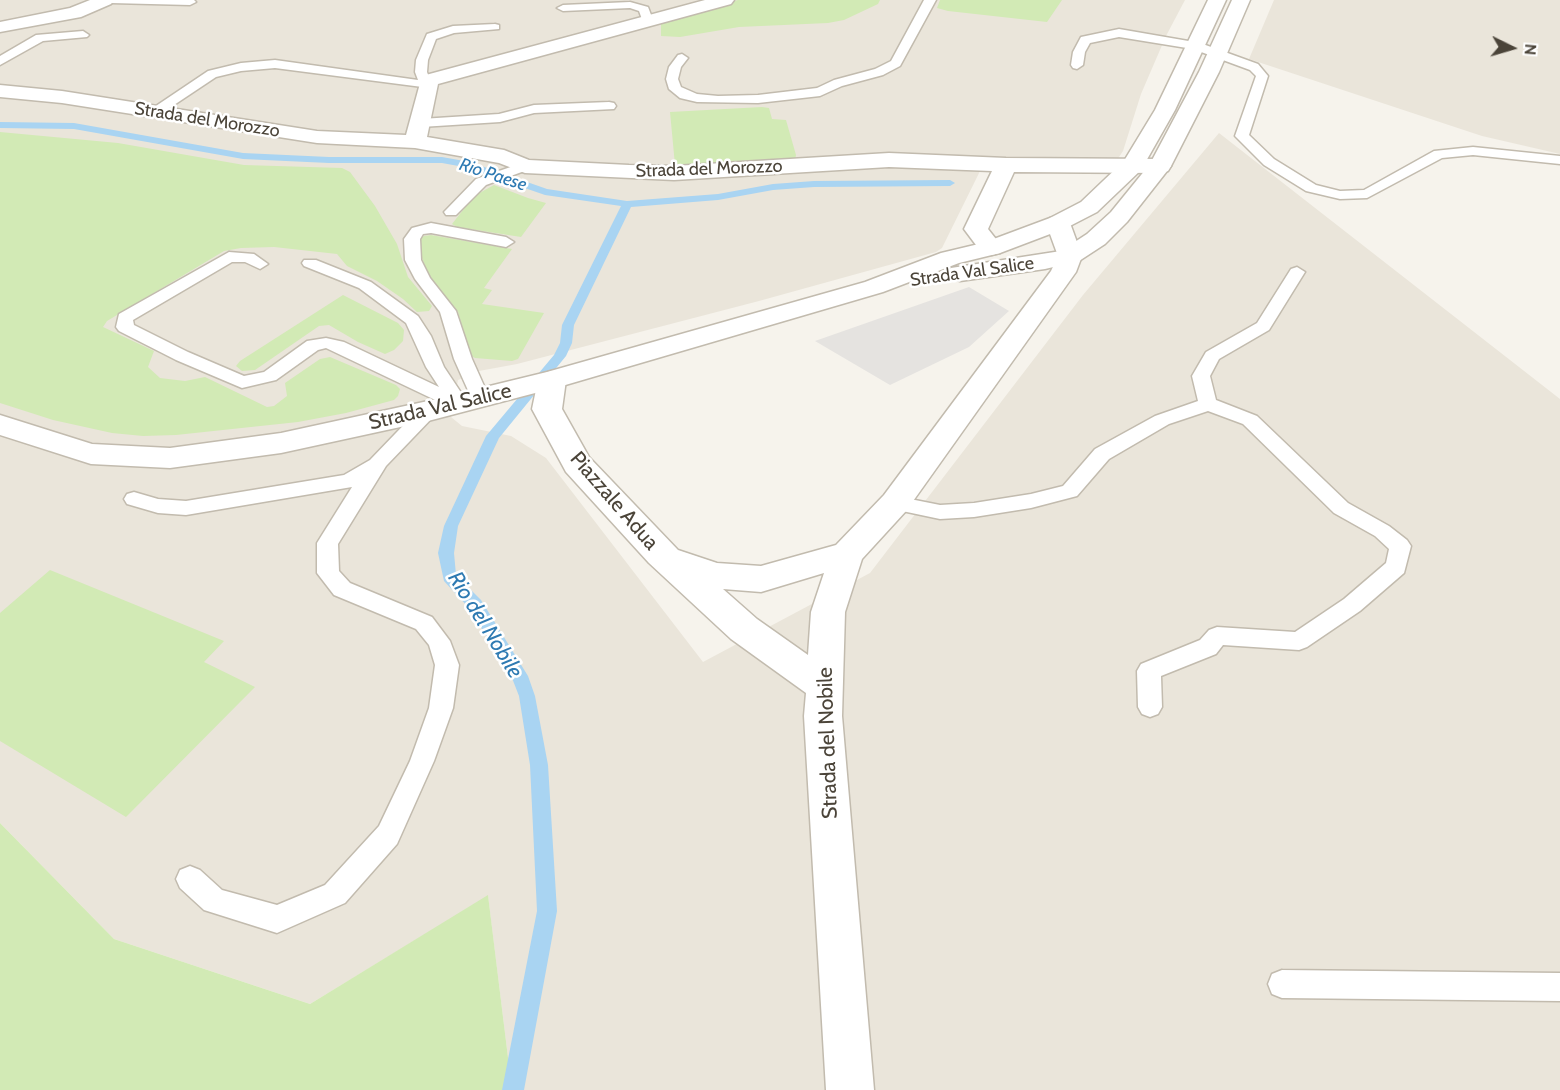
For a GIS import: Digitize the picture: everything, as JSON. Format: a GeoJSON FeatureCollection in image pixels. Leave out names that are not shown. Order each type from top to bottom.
{"type":"FeatureCollection","features":[{"type":"Feature","properties":{"kind":"street"},"geometry":{"type":"LineString","coordinates":[[0,27],[75,13],[105,0]]}},
{"type":"Feature","properties":{"kind":"street"},"geometry":{"type":"LineString","coordinates":[[418,132],[426,85],[434,78],[725,0]]}},
{"type":"Feature","properties":{"kind":"street","name":"Strada Val Salice"},"geometry":{"type":"LineString","coordinates":[[0,424],[91,454],[170,458],[281,443],[552,381],[874,287],[950,258],[991,248],[1058,223],[1089,207],[1133,165],[1165,110],[1217,0]]}},
{"type":"Feature","properties":{"kind":"street"},"geometry":{"type":"LineString","coordinates":[[1058,223],[1070,256],[1096,239],[1119,217],[1160,166],[1217,54],[1241,0]]}},
{"type":"Feature","properties":{"kind":"street","name":"Strada del Morozzo"},"geometry":{"type":"LineString","coordinates":[[0,91],[62,97],[317,137],[356,141],[418,132],[504,157],[525,166],[674,173],[889,160],[1006,165],[1160,166]]}},
{"type":"Feature","properties":{"kind":"street"},"geometry":{"type":"LineString","coordinates":[[991,248],[976,229],[1006,165]]}},
{"type":"Feature","properties":{"kind":"street","name":"Strada Val Salice"},"geometry":{"type":"LineString","coordinates":[[874,287],[1045,262],[1070,256]]}},
{"type":"Feature","properties":{"kind":"street","name":"Strada del Nobile"},"geometry":{"type":"LineString","coordinates":[[850,1090],[823,716],[828,612],[848,554],[895,503],[1063,272],[1070,256]]}},
{"type":"Feature","properties":{"kind":"street","name":"Piazzale Adua"},"geometry":{"type":"LineString","coordinates":[[552,381],[547,410],[577,464],[661,554],[744,629],[823,685]]}},
{"type":"Feature","properties":{"kind":"street","name":"Piazzale Adua"},"geometry":{"type":"LineString","coordinates":[[661,554],[715,576],[761,579],[848,554]]}},
{"type":"Feature","properties":{"kind":"lane"},"geometry":{"type":"LineString","coordinates":[[111,0],[137,3],[190,2]]}},
{"type":"Feature","properties":{"kind":"lane"},"geometry":{"type":"LineString","coordinates":[[682,58],[675,67],[672,79],[675,89],[697,98],[758,99],[820,92],[838,83],[879,72],[897,63],[930,0]]}},
{"type":"Feature","properties":{"kind":"lane"},"geometry":{"type":"LineString","coordinates":[[563,8],[630,5],[644,9],[647,20]]}},
{"type":"Feature","properties":{"kind":"lane"},"geometry":{"type":"LineString","coordinates":[[154,112],[212,74],[241,67],[275,64],[426,85],[421,72],[422,60],[431,37],[453,30],[495,27]]}},
{"type":"Feature","properties":{"kind":"lane"},"geometry":{"type":"LineString","coordinates":[[1077,65],[1079,52],[1085,40],[1103,35],[1128,34],[1196,46],[1254,67],[1262,76],[1242,136],[1269,162],[1311,188],[1340,195],[1367,194],[1439,154],[1473,151],[1560,160]]}},
{"type":"Feature","properties":{"kind":"lane"},"geometry":{"type":"LineString","coordinates":[[0,61],[40,38],[83,35]]}},
{"type":"Feature","properties":{"kind":"lane"},"geometry":{"type":"LineString","coordinates":[[418,132],[500,118],[522,111],[609,106]]}},
{"type":"Feature","properties":{"kind":"lane"},"geometry":{"type":"LineString","coordinates":[[451,212],[481,182],[525,166]]}},
{"type":"Feature","properties":{"kind":"lane"},"geometry":{"type":"LineString","coordinates":[[469,401],[463,359],[448,311],[423,279],[413,260],[412,239],[417,231],[431,228],[506,242]]}},
{"type":"Feature","properties":{"kind":"lane"},"geometry":{"type":"LineString","coordinates":[[260,264],[248,257],[229,257],[125,318],[125,327],[182,356],[242,382],[270,376],[313,345],[332,344],[469,401]]}},
{"type":"Feature","properties":{"kind":"lane"},"geometry":{"type":"LineString","coordinates":[[310,264],[365,285],[412,320],[422,336],[435,367],[469,401]]}},
{"type":"Feature","properties":{"kind":"lane"},"geometry":{"type":"LineString","coordinates":[[1208,404],[1201,376],[1212,356],[1263,326],[1297,272]]}},
{"type":"Feature","properties":{"kind":"lane"},"geometry":{"type":"LineString","coordinates":[[895,503],[940,512],[974,510],[1031,501],[1070,491],[1102,454],[1162,420],[1208,404],[1250,420],[1294,459],[1341,508],[1382,531],[1401,546],[1396,567],[1352,605],[1299,641],[1217,636],[1208,647],[1149,671],[1150,707]]}},
{"type":"Feature","properties":{"kind":"lane"},"geometry":{"type":"LineString","coordinates":[[134,499],[158,506],[186,508],[349,481],[379,461],[428,411]]}},
{"type":"Feature","properties":{"kind":"lane"},"geometry":{"type":"LineString","coordinates":[[190,879],[214,901],[277,920],[335,894],[388,835],[422,761],[441,708],[447,665],[439,641],[424,623],[342,589],[328,573],[327,543],[379,461]]}},
{"type":"Feature","properties":{"kind":"lane"},"geometry":{"type":"LineString","coordinates":[[1282,984],[1560,987]]}},
{"type":"Feature","properties":{"kind":"shaded area"},"geometry":{"type":"Polygon","coordinates":[[[0,0],[1185,0],[1166,36],[1141,94],[1123,151],[1117,160],[983,165],[942,248],[936,252],[759,301],[517,364],[479,371],[458,380],[451,417],[462,426],[511,436],[546,458],[703,662],[870,573],[1083,295],[1219,133],[1560,399],[1560,1090],[512,1090],[488,896],[310,1004],[114,939],[0,823],[0,0]]]}},
{"type":"Feature","properties":{"kind":"shaded area"},"geometry":{"type":"Polygon","coordinates":[[[1274,0],[1560,0],[1560,154],[1482,136],[1249,59],[1274,0]]]}},
{"type":"Feature","properties":{"kind":"shaded area"},"geometry":{"type":"Polygon","coordinates":[[[969,287],[1009,311],[969,347],[890,385],[815,341],[969,287]]]}},
{"type":"Feature","properties":{"kind":"green space"},"geometry":{"type":"Polygon","coordinates":[[[738,0],[880,0],[878,4],[844,20],[828,23],[739,27],[680,37],[661,36],[661,21],[738,0]]]}},
{"type":"Feature","properties":{"kind":"green space"},"geometry":{"type":"Polygon","coordinates":[[[940,0],[1062,0],[1047,22],[948,11],[937,8],[940,0]]]}},
{"type":"Feature","properties":{"kind":"green space"},"geometry":{"type":"Polygon","coordinates":[[[769,108],[772,119],[786,120],[796,155],[795,160],[675,165],[670,112],[769,108]]]}},
{"type":"Feature","properties":{"kind":"green space"},"geometry":{"type":"Polygon","coordinates":[[[0,132],[118,143],[244,165],[342,168],[350,172],[375,206],[397,244],[408,277],[432,306],[429,311],[417,312],[377,281],[347,266],[337,254],[274,247],[241,248],[224,251],[107,321],[103,327],[154,351],[148,367],[160,378],[185,381],[205,377],[267,407],[274,406],[287,396],[285,383],[320,359],[330,357],[396,385],[400,389],[398,396],[394,400],[346,413],[298,422],[176,435],[143,436],[112,433],[53,420],[0,403],[0,132]]]}},
{"type":"Feature","properties":{"kind":"green space"},"geometry":{"type":"Polygon","coordinates":[[[494,185],[546,203],[521,237],[457,227],[452,224],[474,196],[494,185]]]}},
{"type":"Feature","properties":{"kind":"green space"},"geometry":{"type":"Polygon","coordinates":[[[431,235],[512,249],[484,288],[492,290],[482,304],[544,313],[518,359],[512,361],[475,358],[469,354],[458,312],[430,278],[422,258],[418,240],[431,235]]]}},
{"type":"Feature","properties":{"kind":"green space"},"geometry":{"type":"Polygon","coordinates":[[[343,295],[398,323],[404,330],[403,341],[394,350],[385,354],[329,325],[319,326],[255,370],[242,371],[236,366],[240,361],[343,295]]]}},
{"type":"Feature","properties":{"kind":"green space"},"geometry":{"type":"Polygon","coordinates":[[[50,570],[224,641],[204,662],[255,687],[126,817],[0,741],[0,613],[50,570]]]}},
{"type":"Feature","properties":{"kind":"green space"},"geometry":{"type":"Polygon","coordinates":[[[0,823],[114,939],[310,1004],[488,895],[512,1090],[0,1090],[0,823]]]}},
{"type":"Feature","properties":{"kind":"waterway","name":"Rio Paese"},"geometry":{"type":"LineString","coordinates":[[0,125],[74,126],[243,156],[329,160],[442,160],[466,164],[545,192],[627,204]]}},
{"type":"Feature","properties":{"kind":"waterway","name":"Rio Paese"},"geometry":{"type":"LineString","coordinates":[[627,204],[718,197],[773,187],[814,184],[950,183]]}},
{"type":"Feature","properties":{"kind":"waterway","name":"Rio del Nobile"},"geometry":{"type":"LineString","coordinates":[[513,1090],[547,911],[539,765],[527,696],[520,676],[475,604],[449,577],[446,553],[451,526],[493,436],[560,356],[566,343],[568,325],[627,204]]}}]}
